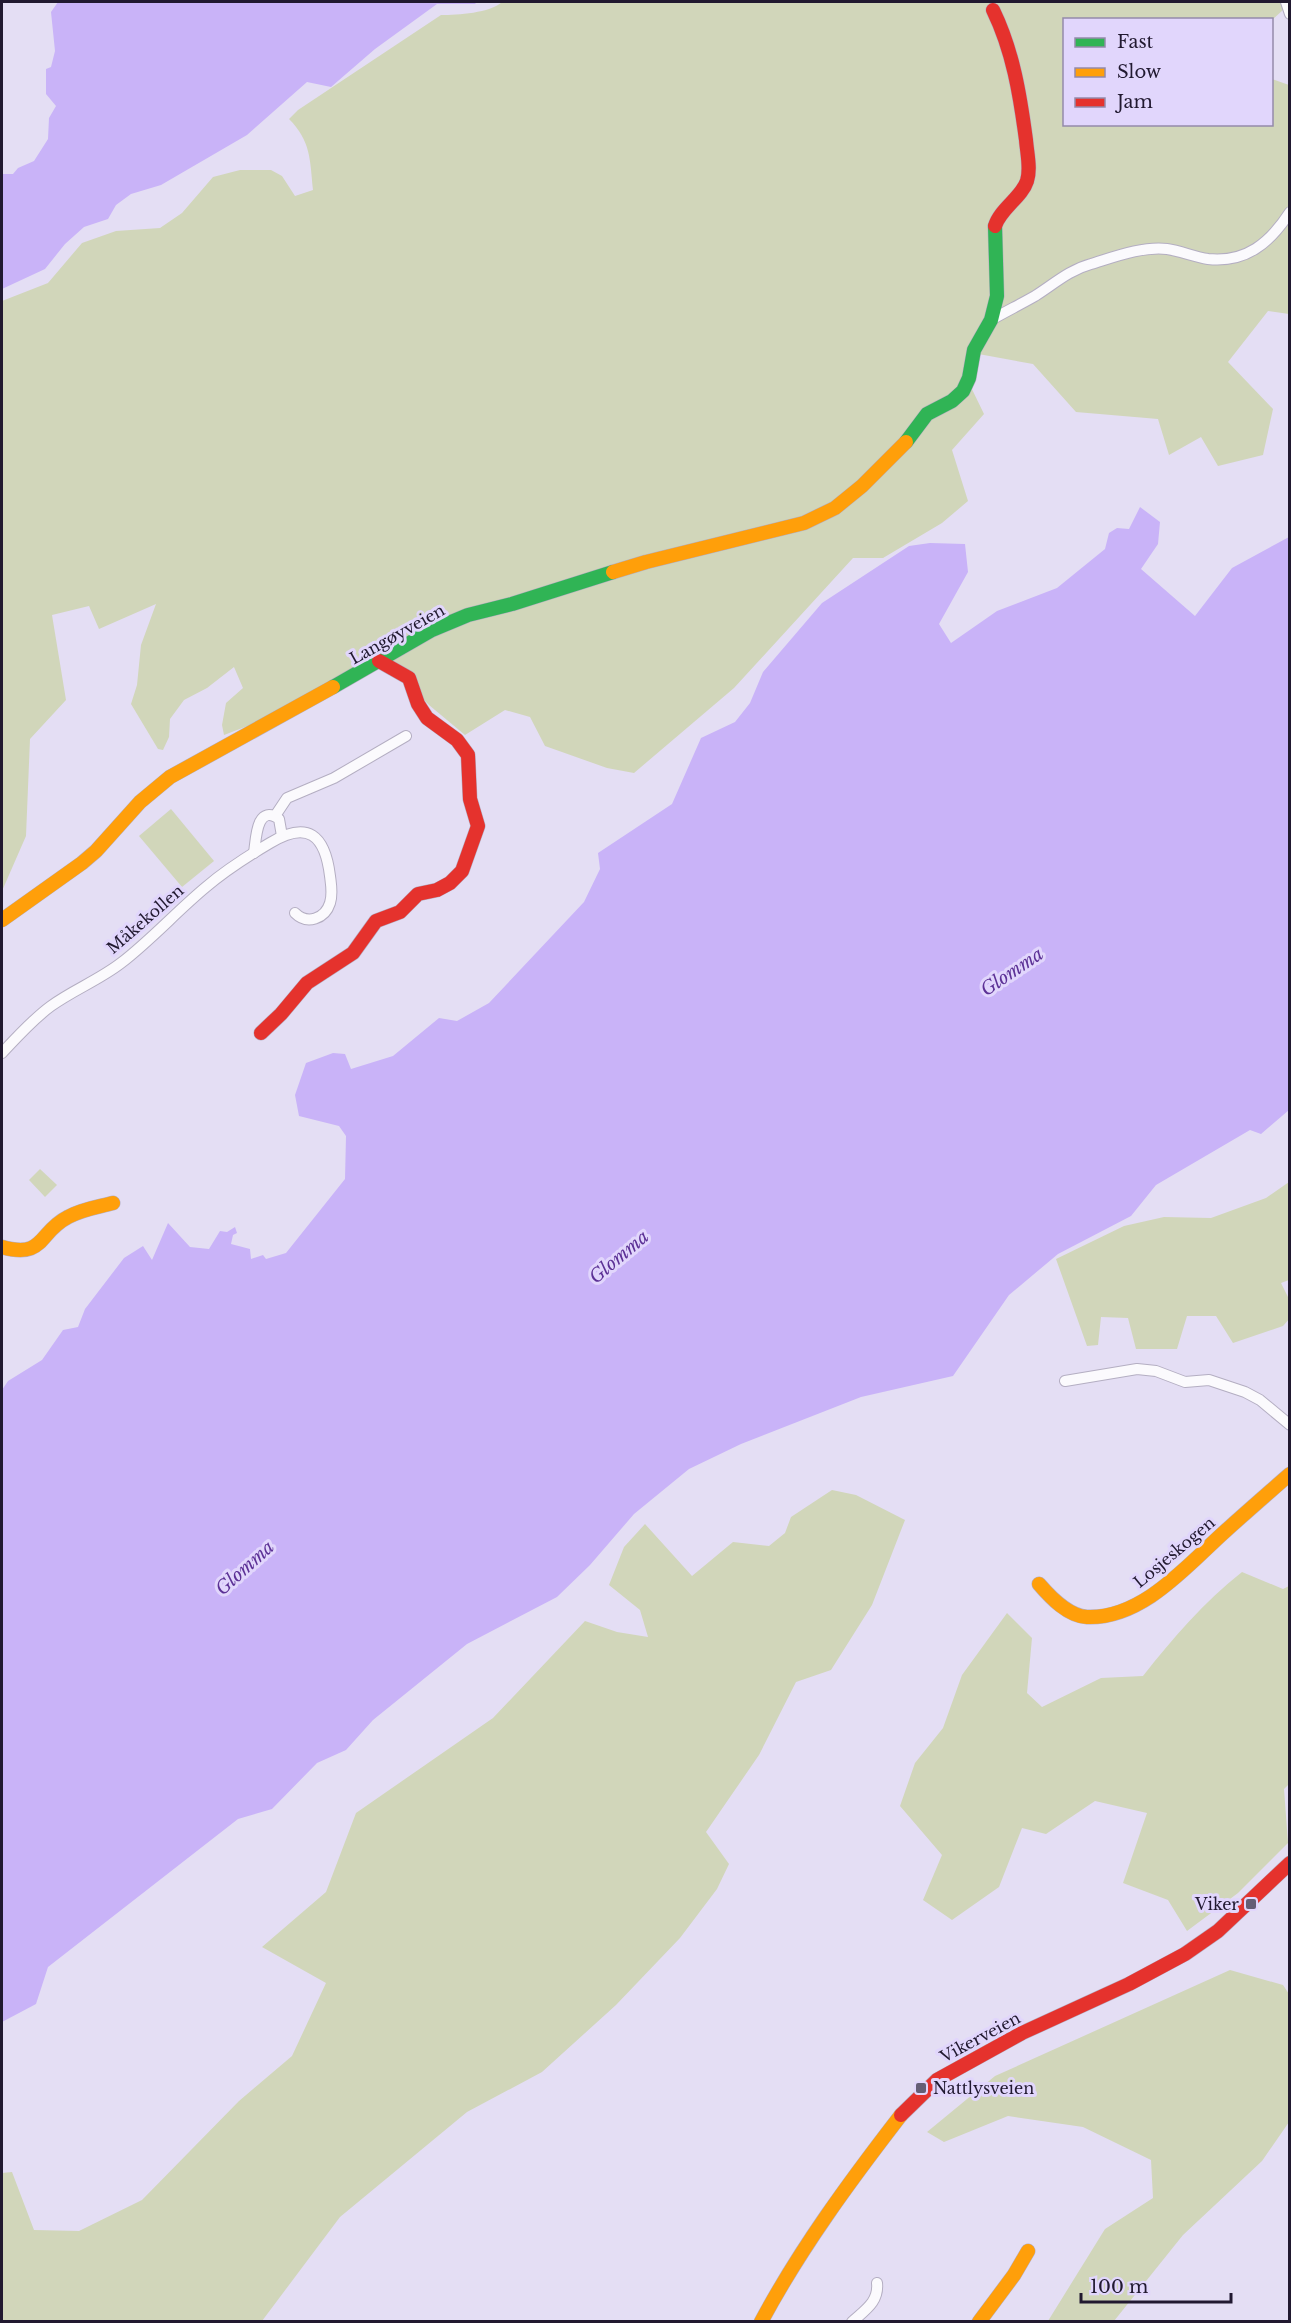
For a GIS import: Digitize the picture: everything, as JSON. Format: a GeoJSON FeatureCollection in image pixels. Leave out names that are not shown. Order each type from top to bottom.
{"type":"FeatureCollection","features":[{"type":"Feature","properties":{"kind":"main road","name":"Langøyveien"},"geometry":{"type":"LineString","coordinates":[[2,920],[89,857],[152,791],[170,777],[432,630],[468,615],[522,601],[646,562],[815,519],[835,508],[862,486],[914,435],[927,414],[952,401],[963,391],[969,378],[974,350],[991,320],[997,296],[995,224],[1027,183],[1029,168],[1020,93],[1005,35],[993,10]]}},
{"type":"Feature","properties":{"kind":"main road"},"geometry":{"type":"LineString","coordinates":[[261,1033],[281,1014],[307,983],[353,953],[376,921],[400,912],[418,894],[437,890],[456,879],[462,871],[477,833],[478,820],[470,800],[466,750],[457,740],[427,718],[418,704],[409,678],[379,661]]}},
{"type":"Feature","properties":{"kind":"main road"},"geometry":{"type":"LineString","coordinates":[[2,1247],[24,1252],[34,1248],[64,1219],[113,1203]]}},
{"type":"Feature","properties":{"kind":"main road","name":"Losjeskogen"},"geometry":{"type":"LineString","coordinates":[[1039,1584],[1049,1596],[1082,1617],[1103,1615],[1132,1606],[1167,1582],[1290,1474]]}},
{"type":"Feature","properties":{"kind":"main road","name":"Vikerveien"},"geometry":{"type":"LineString","coordinates":[[761,2322],[801,2255],[854,2175],[901,2115],[937,2080],[1022,2033],[1129,1984],[1185,1954],[1218,1931],[1290,1863]]}},
{"type":"Feature","properties":{"kind":"main road"},"geometry":{"type":"LineString","coordinates":[[979,2322],[1014,2275],[1028,2251]]}},
{"type":"Feature","properties":{"kind":"street"},"geometry":{"type":"LineString","coordinates":[[1286,2],[1290,14]]}},
{"type":"Feature","properties":{"kind":"street"},"geometry":{"type":"LineString","coordinates":[[991,320],[1035,296],[1063,276],[1089,264],[1146,250],[1166,249],[1206,258],[1228,260],[1245,255],[1261,247],[1290,212]]}},
{"type":"Feature","properties":{"kind":"street"},"geometry":{"type":"LineString","coordinates":[[275,816],[282,804],[295,793],[334,778],[406,736]]}},
{"type":"Feature","properties":{"kind":"street"},"geometry":{"type":"LineString","coordinates":[[254,853],[258,822],[265,816],[275,816]]}},
{"type":"Feature","properties":{"kind":"street"},"geometry":{"type":"LineString","coordinates":[[275,816],[281,824],[282,836],[303,832],[316,838],[324,848],[328,865],[332,898],[326,911],[319,918],[312,919],[300,919],[295,914]]}},
{"type":"Feature","properties":{"kind":"street","name":"Måkekollen"},"geometry":{"type":"LineString","coordinates":[[2,1053],[51,1006],[118,966],[213,881],[282,836]]}},
{"type":"Feature","properties":{"kind":"street"},"geometry":{"type":"LineString","coordinates":[[1065,1381],[1137,1369],[1156,1371],[1185,1382],[1209,1380],[1245,1392],[1260,1400],[1290,1425]]}},
{"type":"Feature","properties":{"kind":"street"},"geometry":{"type":"LineString","coordinates":[[852,2322],[873,2303],[877,2296],[877,2283]]}},
{"type":"Feature","properties":{"kind":"green space"},"geometry":{"type":"Polygon","coordinates":[[[502,2],[1282,2],[1283,10],[1273,19],[1063,18],[1063,126],[1273,126],[1273,79],[1289,85],[1289,314],[1268,311],[1228,362],[1273,409],[1263,455],[1218,466],[1201,437],[1169,455],[1158,419],[1076,412],[1033,364],[973,353],[967,379],[984,414],[952,450],[968,501],[942,523],[883,558],[853,558],[734,688],[634,773],[607,768],[545,746],[530,717],[505,710],[465,735],[429,705],[399,675],[367,662],[258,722],[224,735],[222,725],[226,703],[243,688],[234,667],[207,688],[184,700],[170,719],[169,737],[163,750],[158,749],[131,704],[137,685],[141,645],[156,604],[99,629],[89,606],[52,615],[66,700],[30,739],[26,836],[2,891],[2,301],[48,283],[82,243],[116,231],[160,228],[182,213],[213,177],[240,170],[271,170],[282,176],[295,196],[313,190],[310,160],[305,143],[302,135],[289,119],[298,110],[441,15],[465,14],[497,6],[502,2]]]}},
{"type":"Feature","properties":{"kind":"green space"},"geometry":{"type":"Polygon","coordinates":[[[171,809],[214,861],[182,887],[139,836],[171,809]]]}},
{"type":"Feature","properties":{"kind":"green space"},"geometry":{"type":"Polygon","coordinates":[[[40,1169],[57,1185],[45,1197],[29,1180],[40,1169]]]}},
{"type":"Feature","properties":{"kind":"green space"},"geometry":{"type":"Polygon","coordinates":[[[1289,1182],[1289,1280],[1281,1283],[1289,1299],[1290,1318],[1283,1326],[1233,1343],[1216,1316],[1187,1316],[1177,1349],[1136,1349],[1128,1318],[1101,1317],[1098,1345],[1087,1346],[1056,1259],[1124,1226],[1164,1217],[1211,1218],[1266,1198],[1289,1182]]]}},
{"type":"Feature","properties":{"kind":"green space"},"geometry":{"type":"Polygon","coordinates":[[[832,1490],[856,1495],[905,1520],[872,1605],[831,1670],[796,1682],[759,1755],[706,1832],[729,1864],[717,1889],[680,1938],[616,2005],[542,2072],[467,2112],[340,2217],[262,2321],[2,2321],[2,2173],[12,2172],[34,2230],[79,2231],[142,2200],[239,2101],[292,2056],[326,1983],[262,1947],[326,1892],[356,1813],[493,1718],[585,1621],[617,1632],[648,1637],[640,1610],[609,1585],[624,1547],[645,1524],[692,1576],[733,1542],[769,1546],[785,1533],[791,1517],[832,1490]]]}},
{"type":"Feature","properties":{"kind":"green space"},"geometry":{"type":"Polygon","coordinates":[[[1242,1572],[1283,1589],[1289,1586],[1290,1783],[1284,1789],[1288,1843],[1238,1893],[1187,1931],[1168,1900],[1123,1883],[1147,1813],[1095,1801],[1046,1834],[1022,1828],[999,1887],[952,1920],[923,1900],[942,1855],[900,1806],[915,1763],[943,1728],[962,1675],[1007,1613],[1032,1638],[1027,1693],[1042,1707],[1101,1678],[1143,1676],[1190,1621],[1242,1572]]]}},
{"type":"Feature","properties":{"kind":"green space"},"geometry":{"type":"Polygon","coordinates":[[[1230,1970],[1283,1985],[1289,1994],[1289,2122],[1262,2161],[1183,2235],[1114,2321],[1048,2321],[1105,2229],[1153,2198],[1151,2160],[1083,2127],[1008,2116],[944,2142],[927,2132],[995,2076],[1230,1970]]]}},
{"type":"Feature","properties":{"kind":"water"},"geometry":{"type":"Polygon","coordinates":[[[58,2],[477,2],[475,4],[437,4],[375,49],[331,87],[307,82],[247,135],[161,185],[131,194],[116,205],[108,219],[84,227],[65,244],[45,269],[2,289],[2,174],[13,174],[18,168],[34,161],[48,139],[49,118],[56,106],[46,94],[46,69],[51,67],[55,51],[51,12],[58,2]]]}},
{"type":"Feature","properties":{"kind":"water","name":"Glomma"},"geometry":{"type":"Polygon","coordinates":[[[1140,507],[1160,522],[1158,544],[1141,569],[1195,616],[1232,568],[1289,537],[1289,1110],[1261,1134],[1250,1130],[1156,1185],[1131,1216],[1058,1254],[1009,1295],[953,1376],[861,1397],[741,1444],[689,1469],[634,1514],[590,1565],[557,1597],[467,1644],[373,1720],[346,1750],[317,1763],[272,1809],[238,1819],[48,1967],[36,2004],[2,2022],[2,1390],[8,1381],[42,1360],[63,1330],[78,1327],[85,1309],[124,1258],[143,1246],[152,1260],[168,1223],[190,1247],[209,1249],[220,1231],[227,1232],[235,1227],[237,1233],[233,1235],[231,1244],[250,1249],[251,1259],[263,1255],[266,1259],[286,1253],[345,1179],[346,1136],[339,1126],[299,1116],[295,1095],[306,1063],[333,1053],[345,1054],[351,1069],[393,1056],[439,1018],[457,1021],[489,1003],[584,902],[600,869],[598,853],[672,804],[701,738],[735,722],[750,703],[763,672],[822,603],[909,546],[930,543],[965,544],[968,572],[939,624],[951,643],[997,611],[1057,588],[1105,549],[1109,533],[1117,528],[1129,529],[1140,507]]]}},
{"type":"Feature","properties":{"kind":"traffic: fast"},"geometry":{"type":"LineString","coordinates":[[906,442],[927,414],[952,401],[963,391],[969,378],[974,350],[991,320],[997,296],[995,226]]}},
{"type":"Feature","properties":{"kind":"traffic: fast"},"geometry":{"type":"LineString","coordinates":[[333,687],[432,630],[468,615],[512,604],[613,572]]}},
{"type":"Feature","properties":{"kind":"traffic: slow"},"geometry":{"type":"LineString","coordinates":[[613,572],[804,523],[835,508],[862,486],[906,442]]}},
{"type":"Feature","properties":{"kind":"traffic: slow"},"geometry":{"type":"LineString","coordinates":[[2,920],[82,863],[96,851],[140,802],[170,777],[333,687]]}},
{"type":"Feature","properties":{"kind":"traffic: slow"},"geometry":{"type":"LineString","coordinates":[[2,1247],[16,1250],[34,1247],[58,1223],[73,1214],[113,1203]]}},
{"type":"Feature","properties":{"kind":"traffic: slow"},"geometry":{"type":"LineString","coordinates":[[1039,1584],[1060,1605],[1080,1616],[1107,1615],[1126,1610],[1144,1601],[1177,1576],[1290,1474]]}},
{"type":"Feature","properties":{"kind":"traffic: slow"},"geometry":{"type":"LineString","coordinates":[[761,2322],[792,2268],[826,2216],[901,2115]]}},
{"type":"Feature","properties":{"kind":"traffic: slow"},"geometry":{"type":"LineString","coordinates":[[979,2322],[1014,2275],[1028,2251]]}},
{"type":"Feature","properties":{"kind":"traffic: jam"},"geometry":{"type":"LineString","coordinates":[[993,10],[1006,41],[1015,74],[1029,166],[1024,187],[1001,214],[995,226]]}},
{"type":"Feature","properties":{"kind":"traffic: jam"},"geometry":{"type":"LineString","coordinates":[[261,1033],[281,1014],[307,983],[353,953],[376,921],[400,912],[418,894],[437,890],[450,883],[462,871],[478,826],[470,799],[468,755],[457,740],[427,718],[418,704],[409,678],[379,661]]}},
{"type":"Feature","properties":{"kind":"traffic: jam"},"geometry":{"type":"LineString","coordinates":[[901,2115],[937,2080],[1022,2033],[1129,1984],[1185,1954],[1218,1931],[1290,1863]]}},
{"type":"Feature","properties":{"kind":"place","name":"Viker"},"geometry":{"type":"Point","coordinates":[1251,1904]}},
{"type":"Feature","properties":{"kind":"place","name":"Nattlysveien"},"geometry":{"type":"Point","coordinates":[921,2088]}}]}
